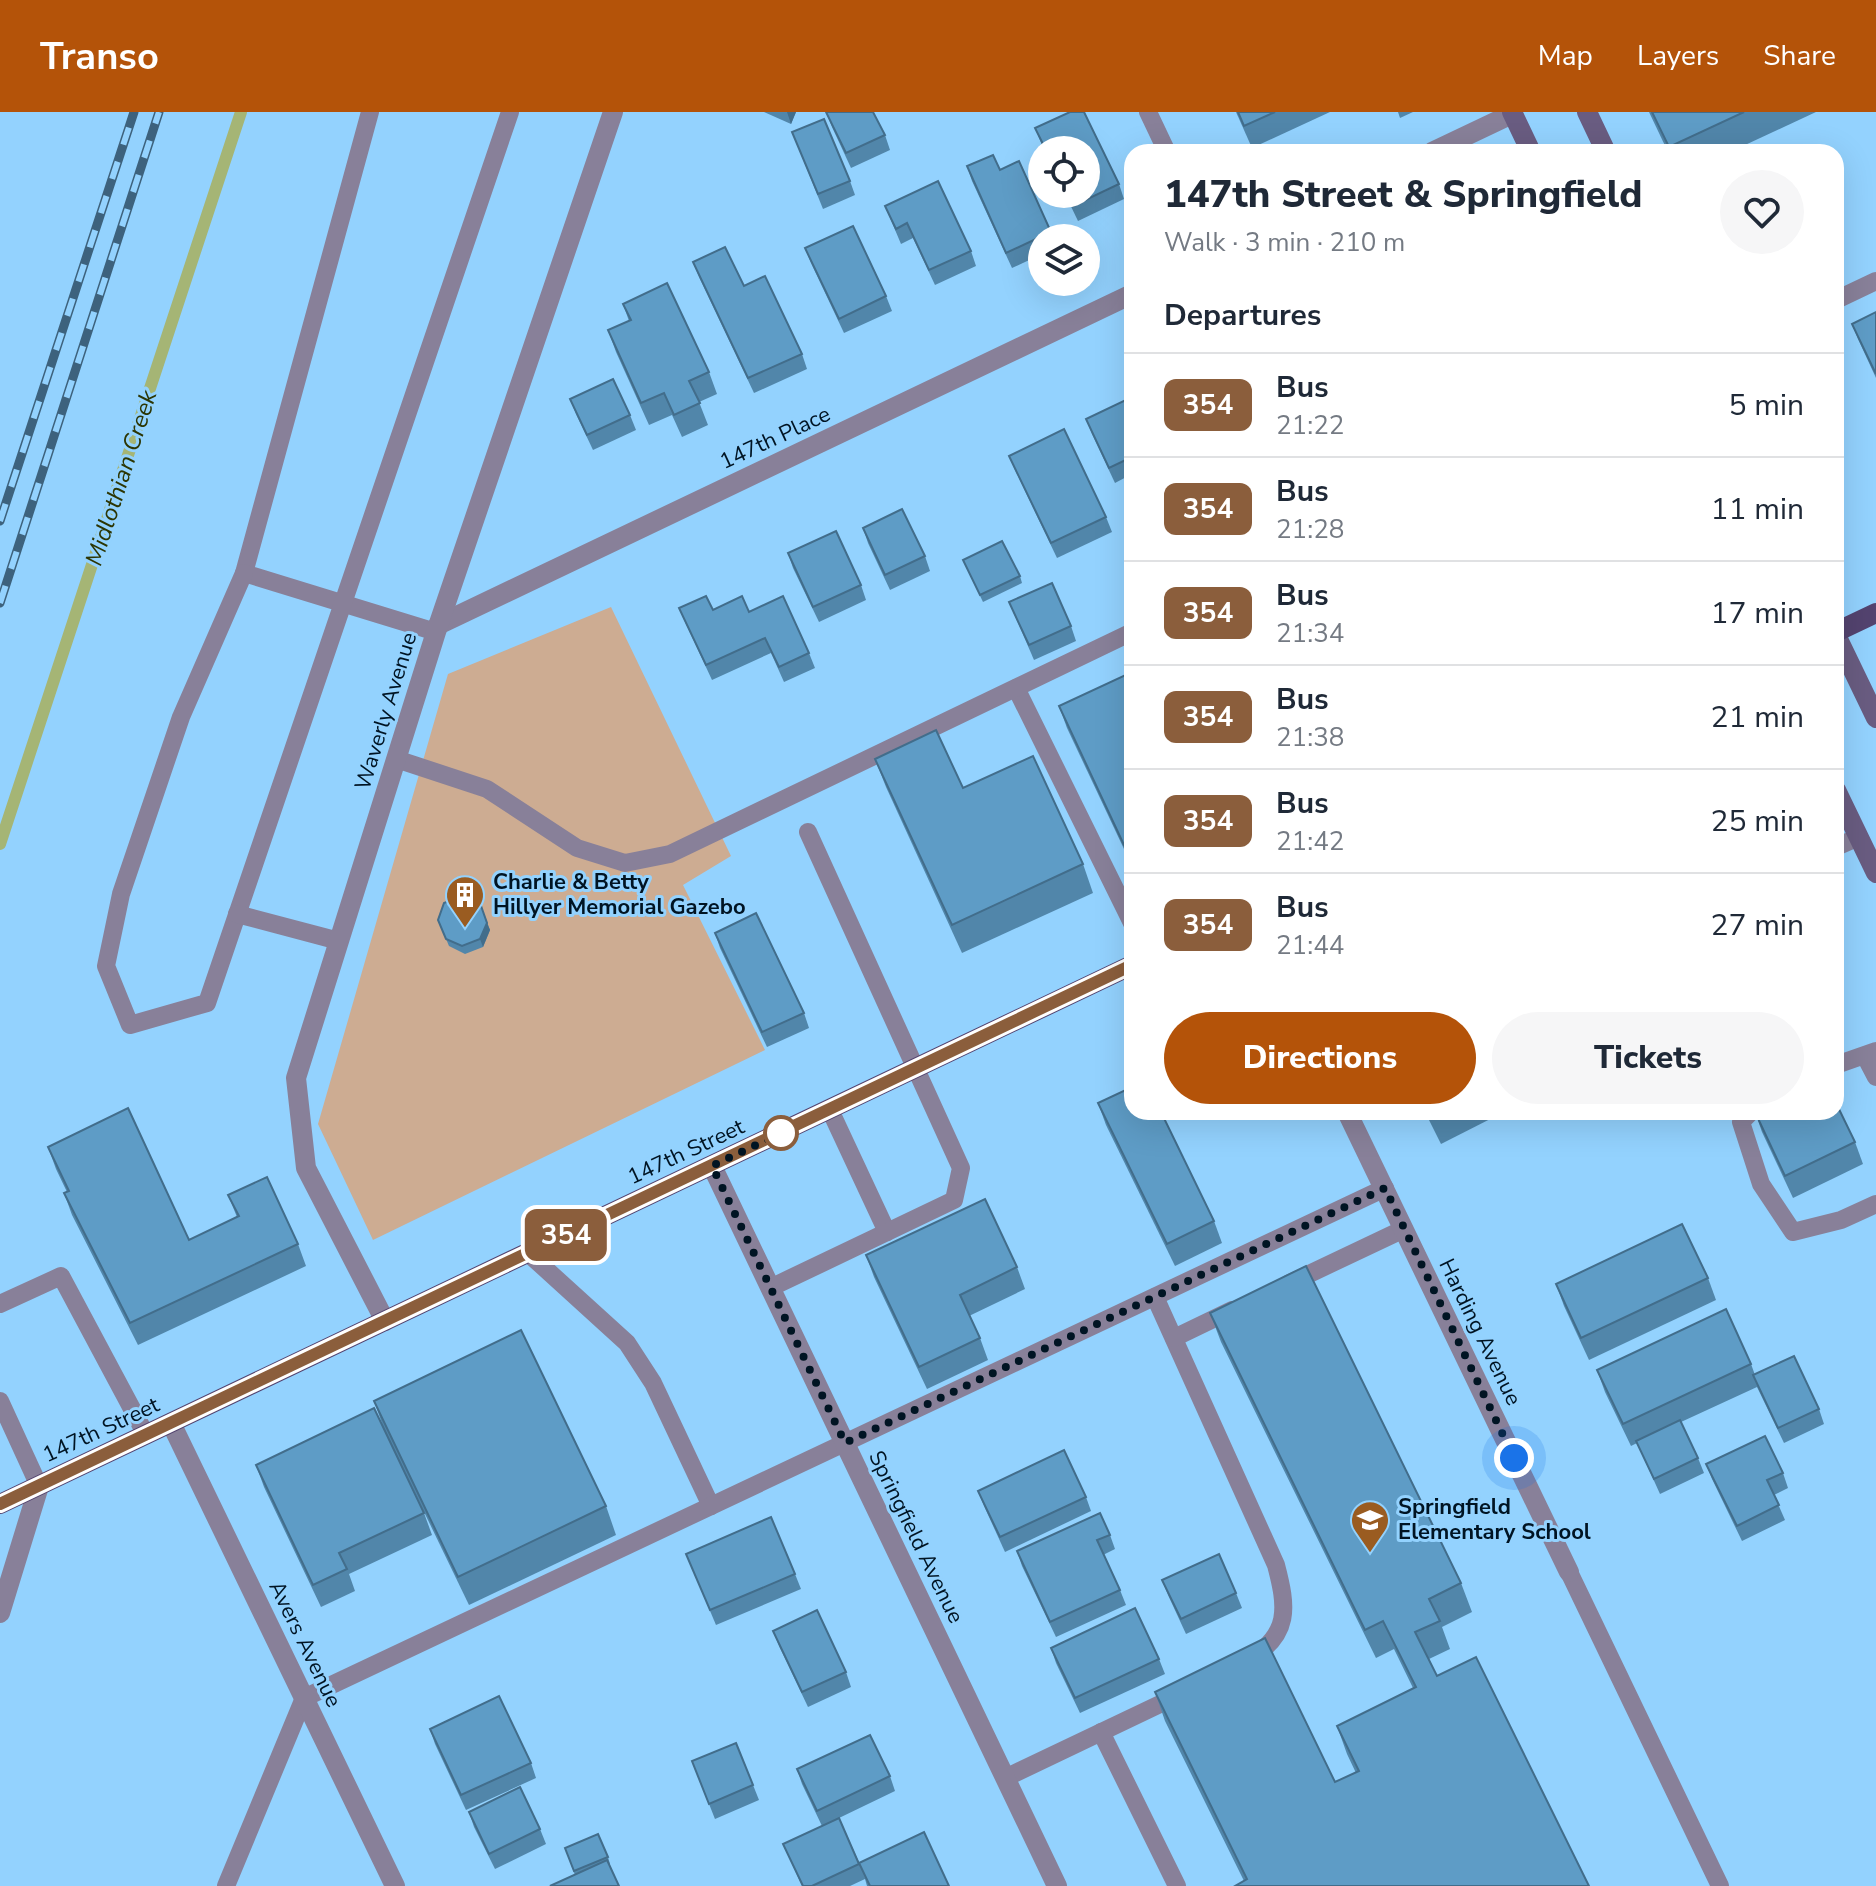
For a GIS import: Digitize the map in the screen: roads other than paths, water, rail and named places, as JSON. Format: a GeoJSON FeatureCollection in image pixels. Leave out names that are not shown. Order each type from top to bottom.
{"type":"FeatureCollection","features":[{"type":"Feature","properties":{"kind":"main road"},"geometry":{"type":"LineString","coordinates":[[1587,112],[1602,144]]}},
{"type":"Feature","properties":{"kind":"main road"},"geometry":{"type":"LineString","coordinates":[[1512,113],[1527,144]]}},
{"type":"Feature","properties":{"kind":"main road"},"geometry":{"type":"LineString","coordinates":[[1844,630],[1876,613]]}},
{"type":"Feature","properties":{"kind":"main road"},"geometry":{"type":"LineString","coordinates":[[1844,651],[1876,718]]}},
{"type":"Feature","properties":{"kind":"main road"},"geometry":{"type":"LineString","coordinates":[[1844,806],[1876,873]]}},
{"type":"Feature","properties":{"kind":"main road","name":"147th Street"},"geometry":{"type":"LineString","coordinates":[[0,1504],[1124,969]]}},
{"type":"Feature","properties":{"kind":"street","name":"Waverly Avenue"},"geometry":{"type":"LineString","coordinates":[[385,1321],[306,1168],[296,1078],[437,628],[613,112]]}},
{"type":"Feature","properties":{"kind":"street"},"geometry":{"type":"LineString","coordinates":[[1448,144],[1512,113]]}},
{"type":"Feature","properties":{"kind":"street","name":"147th Place"},"geometry":{"type":"LineString","coordinates":[[437,628],[1124,298]]}},
{"type":"Feature","properties":{"kind":"street","name":"Harding Avenue"},"geometry":{"type":"LineString","coordinates":[[1351,1120],[1569,1572]]}},
{"type":"Feature","properties":{"kind":"street","name":"Springfield Avenue"},"geometry":{"type":"LineString","coordinates":[[712,1166],[1057,1886]]}},
{"type":"Feature","properties":{"kind":"street","name":"Avers Avenue"},"geometry":{"type":"LineString","coordinates":[[171,1423],[395,1886]]}},
{"type":"Feature","properties":{"kind":"street"},"geometry":{"type":"LineString","coordinates":[[0,1613],[39,1486]]}},
{"type":"Feature","properties":{"kind":"lane"},"geometry":{"type":"LineString","coordinates":[[370,112],[244,573],[181,717],[121,894],[106,966],[130,1025],[207,1003],[510,112]]}},
{"type":"Feature","properties":{"kind":"lane"},"geometry":{"type":"LineString","coordinates":[[1148,112],[1163,144]]}},
{"type":"Feature","properties":{"kind":"lane"},"geometry":{"type":"LineString","coordinates":[[1844,296],[1876,281]]}},
{"type":"Feature","properties":{"kind":"lane"},"geometry":{"type":"LineString","coordinates":[[244,573],[437,628]]}},
{"type":"Feature","properties":{"kind":"lane"},"geometry":{"type":"LineString","coordinates":[[396,759],[487,789],[577,848],[625,863],[670,854],[1124,636]]}},
{"type":"Feature","properties":{"kind":"lane"},"geometry":{"type":"LineString","coordinates":[[1016,688],[1124,907]]}},
{"type":"Feature","properties":{"kind":"lane"},"geometry":{"type":"LineString","coordinates":[[770,1288],[954,1200],[961,1168],[808,832]]}},
{"type":"Feature","properties":{"kind":"lane"},"geometry":{"type":"LineString","coordinates":[[1844,844],[1859,837]]}},
{"type":"Feature","properties":{"kind":"lane"},"geometry":{"type":"LineString","coordinates":[[237,914],[339,941]]}},
{"type":"Feature","properties":{"kind":"lane"},"geometry":{"type":"LineString","coordinates":[[1844,1062],[1870,1054],[1876,1077]]}},
{"type":"Feature","properties":{"kind":"lane"},"geometry":{"type":"LineString","coordinates":[[830,1110],[887,1232]]}},
{"type":"Feature","properties":{"kind":"lane"},"geometry":{"type":"LineString","coordinates":[[1743,1120],[1741,1122],[1761,1184],[1793,1232],[1841,1220],[1876,1204]]}},
{"type":"Feature","properties":{"kind":"lane"},"geometry":{"type":"LineString","coordinates":[[226,1886],[304,1698],[1385,1188]]}},
{"type":"Feature","properties":{"kind":"lane"},"geometry":{"type":"LineString","coordinates":[[1274,1290],[1404,1229]]}},
{"type":"Feature","properties":{"kind":"lane"},"geometry":{"type":"LineString","coordinates":[[528,1253],[627,1343],[653,1383],[711,1506]]}},
{"type":"Feature","properties":{"kind":"lane"},"geometry":{"type":"LineString","coordinates":[[0,1304],[61,1276],[146,1435]]}},
{"type":"Feature","properties":{"kind":"lane"},"geometry":{"type":"LineString","coordinates":[[1155,1297],[1276,1565],[1284,1596],[1283,1626],[1260,1653],[1235,1668]]}},
{"type":"Feature","properties":{"kind":"lane"},"geometry":{"type":"LineString","coordinates":[[1174,1338],[1246,1304]]}},
{"type":"Feature","properties":{"kind":"lane"},"geometry":{"type":"LineString","coordinates":[[0,1401],[39,1486]]}},
{"type":"Feature","properties":{"kind":"lane"},"geometry":{"type":"LineString","coordinates":[[1569,1572],[1720,1886]]}},
{"type":"Feature","properties":{"kind":"lane"},"geometry":{"type":"LineString","coordinates":[[1005,1778],[1196,1687]]}},
{"type":"Feature","properties":{"kind":"lane"},"geometry":{"type":"LineString","coordinates":[[1101,1732],[1177,1886]]}},
{"type":"Feature","properties":{"kind":"waterway","name":"Midlothian Creek"},"geometry":{"type":"LineString","coordinates":[[0,844],[241,112]]}},
{"type":"Feature","properties":{"kind":"railway"},"geometry":{"type":"LineString","coordinates":[[0,521],[134,112]]}},
{"type":"Feature","properties":{"kind":"railway"},"geometry":{"type":"LineString","coordinates":[[0,603],[159,112]]}},
{"type":"Feature","properties":{"kind":"place","name":"Charlie & Betty Hillyer Memorial Gazebo"},"geometry":{"type":"Point","coordinates":[465,929]}},
{"type":"Feature","properties":{"kind":"place","name":"Springfield Elementary School"},"geometry":{"type":"Point","coordinates":[1370,1554]}}]}
